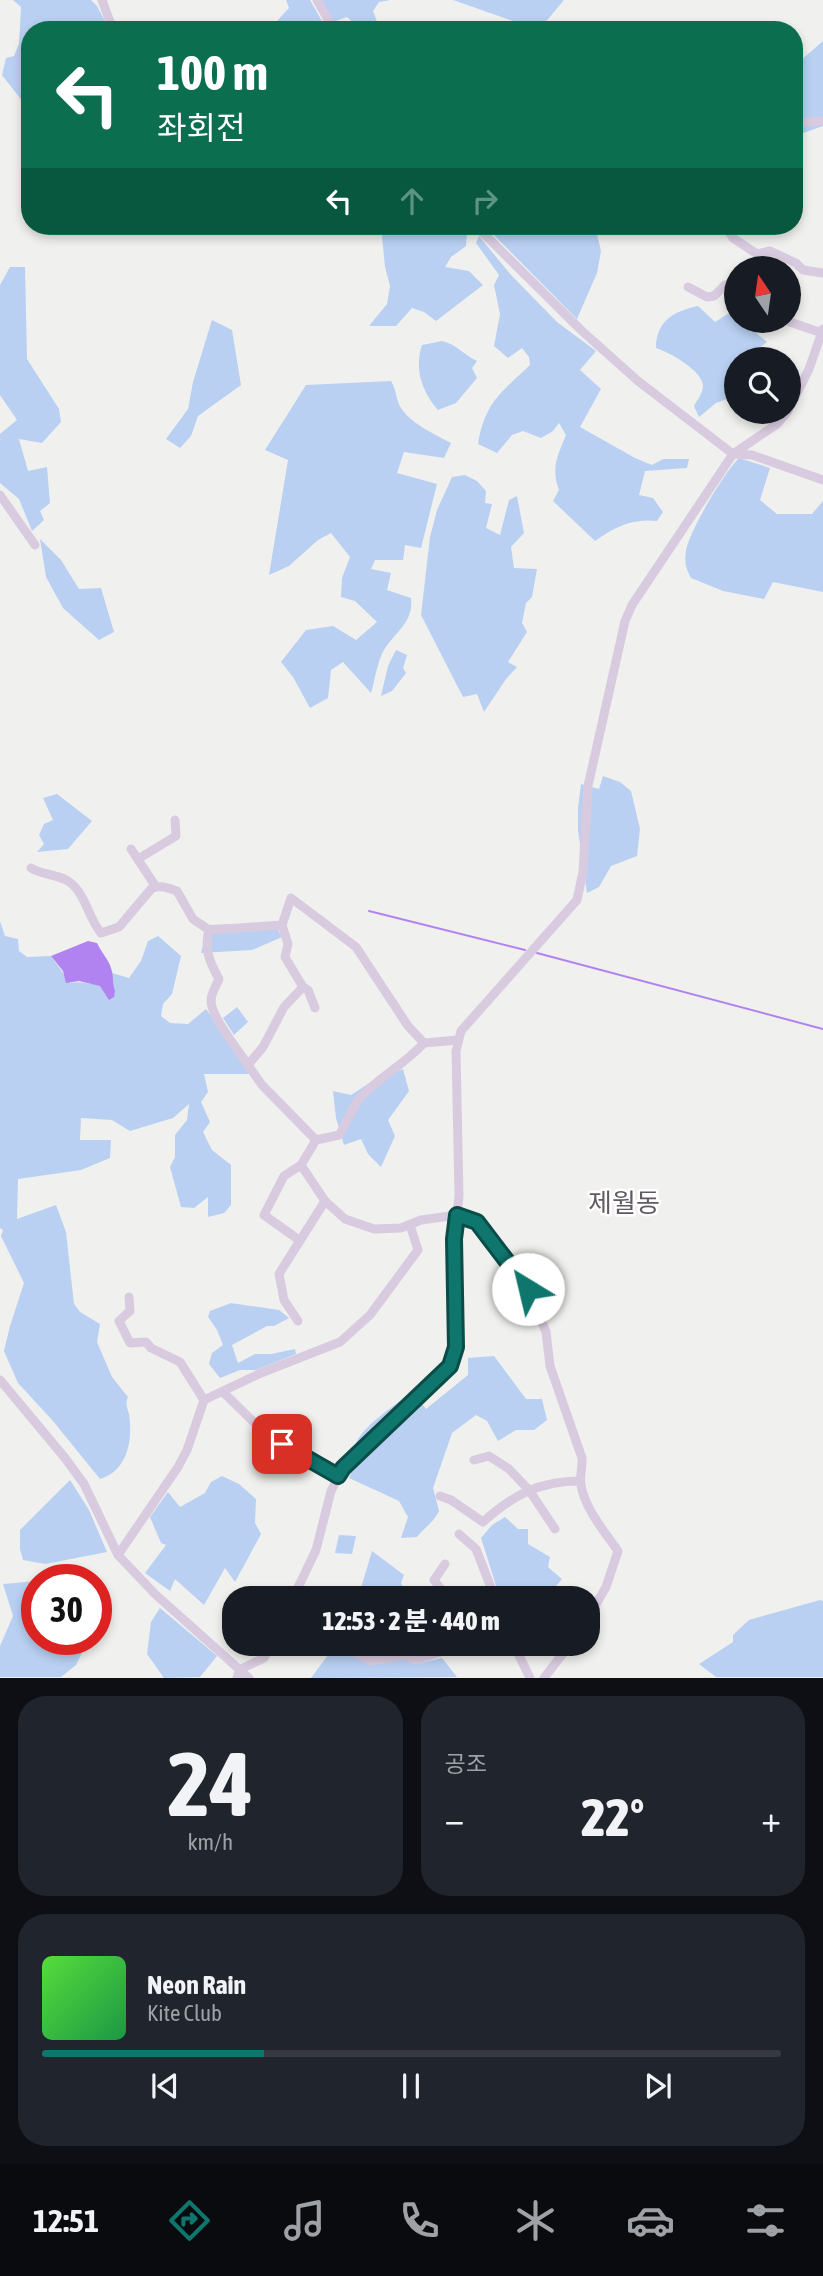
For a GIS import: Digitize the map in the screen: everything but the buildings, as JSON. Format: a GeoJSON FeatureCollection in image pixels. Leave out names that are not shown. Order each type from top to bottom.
{"type":"FeatureCollection","features":[{"type":"Feature","properties":{"kind":"street"},"geometry":{"type":"LineString","coordinates":[[102,0],[110,21]]}},
{"type":"Feature","properties":{"kind":"street"},"geometry":{"type":"LineString","coordinates":[[317,0],[329,21]]}},
{"type":"Feature","properties":{"kind":"street"},"geometry":{"type":"LineString","coordinates":[[803,122],[823,121]]}},
{"type":"Feature","properties":{"kind":"street"},"geometry":{"type":"LineString","coordinates":[[485,235],[582,331],[638,381],[733,454],[752,455],[823,480]]}},
{"type":"Feature","properties":{"kind":"street"},"geometry":{"type":"LineString","coordinates":[[731,235],[757,254],[770,251],[796,263],[803,270],[823,273]]}},
{"type":"Feature","properties":{"kind":"street"},"geometry":{"type":"LineString","coordinates":[[688,287],[707,297],[714,296],[724,286]]}},
{"type":"Feature","properties":{"kind":"street"},"geometry":{"type":"LineString","coordinates":[[801,385],[822,331],[802,325]]}},
{"type":"Feature","properties":{"kind":"street"},"geometry":{"type":"LineString","coordinates":[[299,1586],[316,1550],[331,1491],[343,1468],[450,1366],[456,1347],[454,1239],[457,1215],[458,1040],[461,1031],[577,900],[583,872],[588,786],[625,621],[632,605],[733,454],[777,424]]}},
{"type":"Feature","properties":{"kind":"street"},"geometry":{"type":"LineString","coordinates":[[0,495],[35,544]]}},
{"type":"Feature","properties":{"kind":"street"},"geometry":{"type":"LineString","coordinates":[[138,859],[176,836],[175,820]]}},
{"type":"Feature","properties":{"kind":"street"},"geometry":{"type":"LineString","coordinates":[[131,849],[156,887]]}},
{"type":"Feature","properties":{"kind":"street"},"geometry":{"type":"LineString","coordinates":[[31,868],[38,873],[67,880],[78,890],[95,927],[101,933],[119,927],[152,888],[156,887],[177,891],[193,919],[209,930],[282,925]]}},
{"type":"Feature","properties":{"kind":"street"},"geometry":{"type":"LineString","coordinates":[[315,1008],[308,990],[303,988],[285,957],[288,944],[282,925],[291,898],[356,947],[408,1026],[424,1043]]}},
{"type":"Feature","properties":{"kind":"street"},"geometry":{"type":"LineString","coordinates":[[209,930],[205,943],[219,979],[212,993],[211,1002],[215,1015],[262,1085],[316,1140]]}},
{"type":"Feature","properties":{"kind":"street"},"geometry":{"type":"LineString","coordinates":[[248,1065],[263,1047],[284,1007],[303,988]]}},
{"type":"Feature","properties":{"kind":"street"},"geometry":{"type":"LineString","coordinates":[[299,1240],[264,1215],[284,1176],[301,1165],[316,1140],[339,1135],[358,1100],[391,1070],[409,1059],[424,1043],[458,1040]]}},
{"type":"Feature","properties":{"kind":"street"},"geometry":{"type":"LineString","coordinates":[[301,1165],[325,1201],[345,1219],[374,1229],[401,1228],[421,1220],[457,1215],[477,1222],[528,1289],[546,1332],[550,1366],[582,1458],[583,1472],[580,1481],[585,1502],[618,1551],[600,1597]]}},
{"type":"Feature","properties":{"kind":"street"},"geometry":{"type":"LineString","coordinates":[[299,1321],[284,1300],[279,1274],[325,1201]]}},
{"type":"Feature","properties":{"kind":"street"},"geometry":{"type":"LineString","coordinates":[[117,1555],[178,1467],[187,1450],[204,1400],[261,1373],[340,1342],[356,1329],[370,1315],[418,1250],[410,1225]]}},
{"type":"Feature","properties":{"kind":"street"},"geometry":{"type":"LineString","coordinates":[[129,1297],[130,1311],[119,1321],[130,1343],[146,1342],[151,1348],[180,1362],[204,1400]]}},
{"type":"Feature","properties":{"kind":"street"},"geometry":{"type":"LineString","coordinates":[[0,1380],[65,1458],[83,1484],[117,1555],[155,1594],[217,1647],[238,1674],[249,1678]]}},
{"type":"Feature","properties":{"kind":"street"},"geometry":{"type":"LineString","coordinates":[[223,1392],[264,1432],[338,1476]]}},
{"type":"Feature","properties":{"kind":"street"},"geometry":{"type":"LineString","coordinates":[[474,1460],[489,1455],[509,1469],[530,1490],[555,1529]]}},
{"type":"Feature","properties":{"kind":"street"},"geometry":{"type":"LineString","coordinates":[[440,1496],[451,1500],[483,1522],[517,1494],[556,1481],[580,1481]]}},
{"type":"Feature","properties":{"kind":"street"},"geometry":{"type":"LineString","coordinates":[[459,1534],[476,1549],[490,1586]]}},
{"type":"Feature","properties":{"kind":"street"},"geometry":{"type":"LineString","coordinates":[[439,1586],[434,1580],[445,1564]]}},
{"type":"Feature","properties":{"kind":"street"},"geometry":{"type":"LineString","coordinates":[[238,1674],[265,1656]]}},
{"type":"Feature","properties":{"kind":"street"},"geometry":{"type":"LineString","coordinates":[[362,1656],[371,1661],[398,1656]]}},
{"type":"Feature","properties":{"kind":"street"},"geometry":{"type":"LineString","coordinates":[[406,1656],[415,1660],[428,1656]]}},
{"type":"Feature","properties":{"kind":"street"},"geometry":{"type":"LineString","coordinates":[[519,1656],[530,1678]]}},
{"type":"Feature","properties":{"kind":"street"},"geometry":{"type":"LineString","coordinates":[[544,1678],[561,1656]]}},
{"type":"Feature","properties":{"kind":"shaded area"},"geometry":{"type":"Polygon","coordinates":[[[13,0],[91,0],[105,21],[21,21],[21,99],[2,75],[6,58],[14,56],[19,44],[21,7],[13,0]]]}},
{"type":"Feature","properties":{"kind":"shaded area"},"geometry":{"type":"Polygon","coordinates":[[[286,0],[310,0],[322,21],[277,21],[289,8],[286,0]]]}},
{"type":"Feature","properties":{"kind":"shaded area"},"geometry":{"type":"Polygon","coordinates":[[[322,0],[390,0],[379,2],[373,11],[377,21],[351,21],[347,17],[332,21],[322,0]]]}},
{"type":"Feature","properties":{"kind":"shaded area"},"geometry":{"type":"Polygon","coordinates":[[[453,0],[564,0],[546,21],[513,21],[453,0]]]}},
{"type":"Feature","properties":{"kind":"shaded area"},"geometry":{"type":"Polygon","coordinates":[[[823,41],[823,126],[803,133],[803,58],[823,41]]]}},
{"type":"Feature","properties":{"kind":"shaded area"},"geometry":{"type":"Polygon","coordinates":[[[382,235],[467,235],[466,246],[451,257],[445,267],[469,271],[483,285],[436,321],[424,312],[412,308],[396,326],[369,326],[387,304],[390,286],[382,235]]]}},
{"type":"Feature","properties":{"kind":"shaded area"},"geometry":{"type":"Polygon","coordinates":[[[494,235],[597,235],[601,251],[597,273],[577,319],[494,235]]]}},
{"type":"Feature","properties":{"kind":"shaded area"},"geometry":{"type":"Polygon","coordinates":[[[479,236],[511,275],[557,322],[596,351],[580,370],[601,389],[580,427],[652,465],[663,459],[689,459],[687,468],[645,471],[639,495],[653,498],[663,512],[657,521],[624,525],[595,541],[553,501],[559,490],[555,475],[556,462],[566,435],[559,423],[553,431],[541,438],[523,431],[512,435],[497,453],[478,444],[490,408],[530,365],[529,357],[522,348],[508,358],[494,346],[500,314],[494,285],[499,275],[476,243],[479,236]]]}},
{"type":"Feature","properties":{"kind":"shaded area"},"geometry":{"type":"Polygon","coordinates":[[[10,267],[25,267],[27,359],[59,409],[61,422],[42,443],[19,439],[28,471],[47,467],[50,503],[40,511],[44,520],[32,531],[19,499],[0,483],[0,434],[17,420],[0,395],[0,285],[10,267]]]}},
{"type":"Feature","properties":{"kind":"shaded area"},"geometry":{"type":"Polygon","coordinates":[[[698,306],[715,322],[724,316],[724,333],[756,333],[767,342],[760,347],[724,347],[724,400],[699,417],[694,406],[702,391],[702,380],[684,363],[656,348],[663,324],[681,311],[698,306]]]}},
{"type":"Feature","properties":{"kind":"shaded area"},"geometry":{"type":"Polygon","coordinates":[[[212,320],[232,330],[241,385],[198,416],[191,436],[180,448],[166,439],[188,409],[193,382],[212,320]]]}},
{"type":"Feature","properties":{"kind":"shaded area"},"geometry":{"type":"Polygon","coordinates":[[[442,341],[477,361],[472,368],[477,378],[456,403],[438,410],[424,388],[419,362],[422,345],[442,341]]]}},
{"type":"Feature","properties":{"kind":"shaded area"},"geometry":{"type":"Polygon","coordinates":[[[391,381],[398,402],[407,415],[451,443],[444,458],[404,452],[397,473],[437,484],[421,548],[405,545],[403,560],[375,560],[371,569],[391,573],[387,590],[411,598],[410,614],[382,655],[371,693],[343,662],[331,670],[328,698],[310,708],[293,677],[281,662],[306,630],[333,626],[356,640],[377,622],[355,601],[341,597],[342,578],[350,557],[331,533],[318,540],[289,566],[269,575],[288,460],[265,450],[306,385],[391,381]]]}},
{"type":"Feature","properties":{"kind":"shaded area"},"geometry":{"type":"Polygon","coordinates":[[[739,458],[770,468],[760,500],[777,514],[812,514],[823,501],[823,592],[773,582],[764,599],[723,591],[691,578],[685,562],[693,530],[725,476],[739,458]]]}},
{"type":"Feature","properties":{"kind":"shaded area"},"geometry":{"type":"Polygon","coordinates":[[[465,475],[477,481],[486,491],[485,503],[492,504],[486,528],[500,535],[509,500],[517,496],[524,533],[511,547],[514,568],[537,569],[532,597],[526,603],[522,623],[527,632],[508,662],[517,667],[484,712],[477,694],[463,697],[421,615],[430,537],[437,510],[452,477],[465,475]]]}},
{"type":"Feature","properties":{"kind":"shaded area"},"geometry":{"type":"Polygon","coordinates":[[[40,539],[61,560],[79,589],[101,588],[114,632],[99,640],[63,608],[46,577],[40,539]]]}},
{"type":"Feature","properties":{"kind":"shaded area"},"geometry":{"type":"Polygon","coordinates":[[[396,650],[407,655],[403,668],[406,673],[392,691],[381,696],[388,666],[396,650]]]}},
{"type":"Feature","properties":{"kind":"shaded area"},"geometry":{"type":"Polygon","coordinates":[[[603,776],[620,782],[631,791],[640,829],[637,856],[611,866],[599,887],[587,893],[578,830],[581,784],[599,789],[603,776]]]}},
{"type":"Feature","properties":{"kind":"shaded area"},"geometry":{"type":"Polygon","coordinates":[[[57,794],[92,821],[68,849],[37,852],[44,844],[39,835],[44,824],[53,820],[43,798],[57,794]]]}},
{"type":"Feature","properties":{"kind":"shaded area"},"geometry":{"type":"Polygon","coordinates":[[[0,921],[5,936],[18,939],[19,951],[27,957],[51,956],[70,983],[112,985],[112,973],[129,978],[141,961],[148,941],[158,936],[181,956],[172,994],[163,1004],[161,1016],[170,1023],[188,1024],[206,1009],[249,1074],[204,1074],[208,1092],[201,1102],[210,1122],[203,1132],[212,1150],[231,1165],[231,1205],[224,1213],[208,1217],[208,1197],[194,1208],[181,1207],[170,1167],[175,1157],[175,1135],[187,1120],[189,1104],[173,1118],[130,1131],[112,1120],[81,1118],[80,1140],[111,1140],[110,1158],[81,1170],[18,1179],[17,1219],[56,1205],[66,1232],[74,1304],[80,1312],[100,1324],[97,1342],[112,1377],[128,1397],[126,1404],[130,1434],[123,1462],[109,1475],[100,1479],[18,1383],[4,1351],[24,1283],[1,1236],[3,1230],[0,1228],[0,921]]]}},
{"type":"Feature","properties":{"kind":"shaded area"},"geometry":{"type":"Polygon","coordinates":[[[274,923],[282,937],[252,950],[201,953],[208,925],[274,923]]]}},
{"type":"Feature","properties":{"kind":"shaded area"},"geometry":{"type":"Polygon","coordinates":[[[88,941],[97,943],[110,965],[115,991],[114,997],[109,1000],[100,986],[79,981],[66,983],[63,971],[51,956],[88,941]]]}},
{"type":"Feature","properties":{"kind":"shaded area"},"geometry":{"type":"Polygon","coordinates":[[[237,1007],[248,1022],[234,1035],[223,1018],[237,1007]]]}},
{"type":"Feature","properties":{"kind":"shaded area"},"geometry":{"type":"Polygon","coordinates":[[[403,1069],[409,1091],[388,1120],[395,1136],[381,1167],[368,1154],[361,1139],[344,1145],[336,1118],[333,1091],[351,1095],[374,1080],[403,1069]]]}},
{"type":"Feature","properties":{"kind":"shaded area"},"geometry":{"type":"Polygon","coordinates":[[[231,1303],[279,1310],[289,1318],[274,1326],[267,1326],[232,1345],[238,1363],[255,1354],[295,1349],[296,1354],[256,1370],[240,1370],[220,1378],[209,1364],[212,1353],[223,1345],[208,1317],[210,1311],[231,1303]]]}},
{"type":"Feature","properties":{"kind":"shaded area"},"geometry":{"type":"Polygon","coordinates":[[[494,1356],[526,1399],[542,1399],[547,1420],[534,1430],[516,1430],[498,1441],[487,1421],[476,1415],[452,1433],[433,1488],[439,1511],[417,1537],[401,1538],[408,1517],[399,1501],[349,1478],[357,1441],[375,1421],[413,1392],[426,1409],[468,1375],[468,1358],[494,1356]]]}},
{"type":"Feature","properties":{"kind":"shaded area"},"geometry":{"type":"Polygon","coordinates":[[[222,1476],[239,1484],[256,1499],[255,1523],[261,1534],[235,1582],[225,1568],[204,1605],[175,1579],[170,1591],[145,1573],[166,1545],[161,1543],[150,1517],[168,1492],[180,1507],[205,1493],[211,1482],[222,1476]]]}},
{"type":"Feature","properties":{"kind":"shaded area"},"geometry":{"type":"Polygon","coordinates":[[[70,1480],[89,1510],[107,1552],[45,1564],[23,1560],[20,1530],[70,1480]]]}},
{"type":"Feature","properties":{"kind":"shaded area"},"geometry":{"type":"Polygon","coordinates":[[[505,1517],[518,1529],[528,1529],[528,1544],[550,1557],[548,1567],[562,1579],[556,1586],[496,1586],[481,1538],[492,1525],[505,1517]]]}},
{"type":"Feature","properties":{"kind":"shaded area"},"geometry":{"type":"Polygon","coordinates":[[[339,1535],[356,1536],[352,1554],[335,1553],[339,1535]]]}},
{"type":"Feature","properties":{"kind":"shaded area"},"geometry":{"type":"Polygon","coordinates":[[[372,1551],[404,1575],[402,1586],[362,1586],[372,1551]]]}},
{"type":"Feature","properties":{"kind":"shaded area"},"geometry":{"type":"Polygon","coordinates":[[[21,1582],[21,1655],[81,1655],[76,1665],[61,1677],[0,1677],[0,1646],[13,1616],[3,1584],[21,1582]]]}},
{"type":"Feature","properties":{"kind":"shaded area"},"geometry":{"type":"Polygon","coordinates":[[[823,1601],[823,1677],[716,1677],[699,1664],[733,1642],[733,1635],[749,1620],[823,1601]]]}},
{"type":"Feature","properties":{"kind":"shaded area"},"geometry":{"type":"Polygon","coordinates":[[[160,1608],[217,1656],[200,1677],[164,1678],[147,1654],[151,1622],[160,1608]]]}},
{"type":"Feature","properties":{"kind":"shaded area"},"geometry":{"type":"Polygon","coordinates":[[[327,1656],[409,1656],[415,1664],[442,1658],[457,1677],[311,1678],[327,1656]]]}},
{"type":"Feature","properties":{"kind":"waterway"},"geometry":{"type":"LineString","coordinates":[[369,911],[525,950]]}},
{"type":"Feature","properties":{"kind":"waterway"},"geometry":{"type":"LineString","coordinates":[[537,953],[823,1029]]}},
{"type":"Feature","properties":{"kind":"district","name":"제월동"},"geometry":{"type":"Point","coordinates":[624,1203]}},
{"type":"Feature","properties":{"kind":"route"},"geometry":{"type":"LineString","coordinates":[[282,1444],[338,1476],[343,1468],[450,1366],[456,1347],[454,1239],[457,1215],[477,1222],[528,1289]]}}]}
